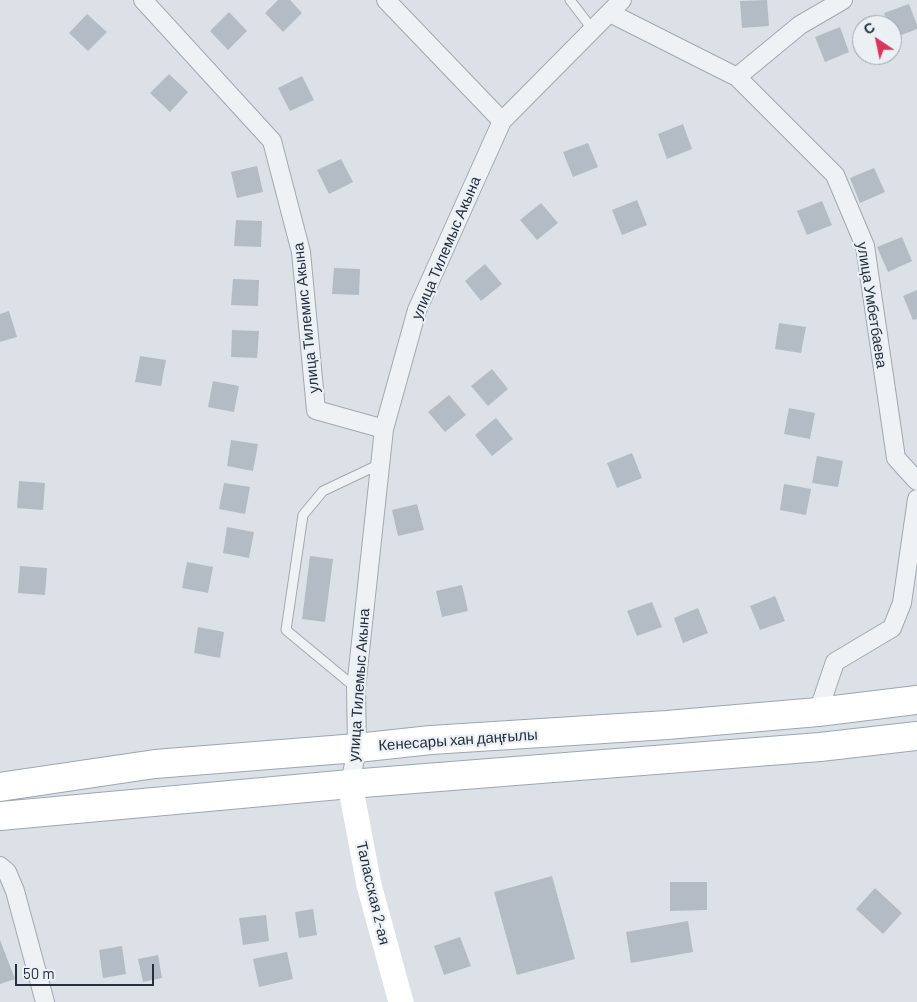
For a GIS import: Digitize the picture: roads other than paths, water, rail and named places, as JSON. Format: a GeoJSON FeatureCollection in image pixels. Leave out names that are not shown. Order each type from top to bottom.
{"type":"FeatureCollection","features":[{"type":"Feature","properties":{"kind":"main road","name":"Кенесары хан даңғылы"},"geometry":{"type":"LineString","coordinates":[[0,787],[156,764],[358,748],[431,740],[667,725],[818,712],[917,700]]}},
{"type":"Feature","properties":{"kind":"main road"},"geometry":{"type":"LineString","coordinates":[[0,816],[350,784],[820,747],[917,736]]}},
{"type":"Feature","properties":{"kind":"street","name":"улица Тилемис Акына"},"geometry":{"type":"LineString","coordinates":[[143,0],[272,141],[301,252],[316,410],[384,429]]}},
{"type":"Feature","properties":{"kind":"street"},"geometry":{"type":"LineString","coordinates":[[386,0],[502,121]]}},
{"type":"Feature","properties":{"kind":"street"},"geometry":{"type":"LineString","coordinates":[[616,6],[737,77],[800,25],[843,0]]}},
{"type":"Feature","properties":{"kind":"street","name":"улица Тилемыс Акына"},"geometry":{"type":"LineString","coordinates":[[350,784],[358,748],[356,688],[384,429],[417,310],[502,121],[616,6]]}},
{"type":"Feature","properties":{"kind":"street","name":"улица Умбетбаева"},"geometry":{"type":"LineString","coordinates":[[737,77],[836,174],[865,246],[896,458],[917,481]]}},
{"type":"Feature","properties":{"kind":"street"},"geometry":{"type":"LineString","coordinates":[[818,712],[835,662],[892,628],[902,603],[917,499]]}},
{"type":"Feature","properties":{"kind":"street","name":"Таласская 2-ая"},"geometry":{"type":"LineString","coordinates":[[350,784],[369,885],[401,1002]]}},
{"type":"Feature","properties":{"kind":"street"},"geometry":{"type":"LineString","coordinates":[[0,866],[7,872],[14,891],[45,1002]]}},
{"type":"Feature","properties":{"kind":"lane"},"geometry":{"type":"LineString","coordinates":[[570,0],[592,30]]}},
{"type":"Feature","properties":{"kind":"lane"},"geometry":{"type":"LineString","coordinates":[[356,688],[286,630],[303,515],[324,491],[380,464]]}}]}
